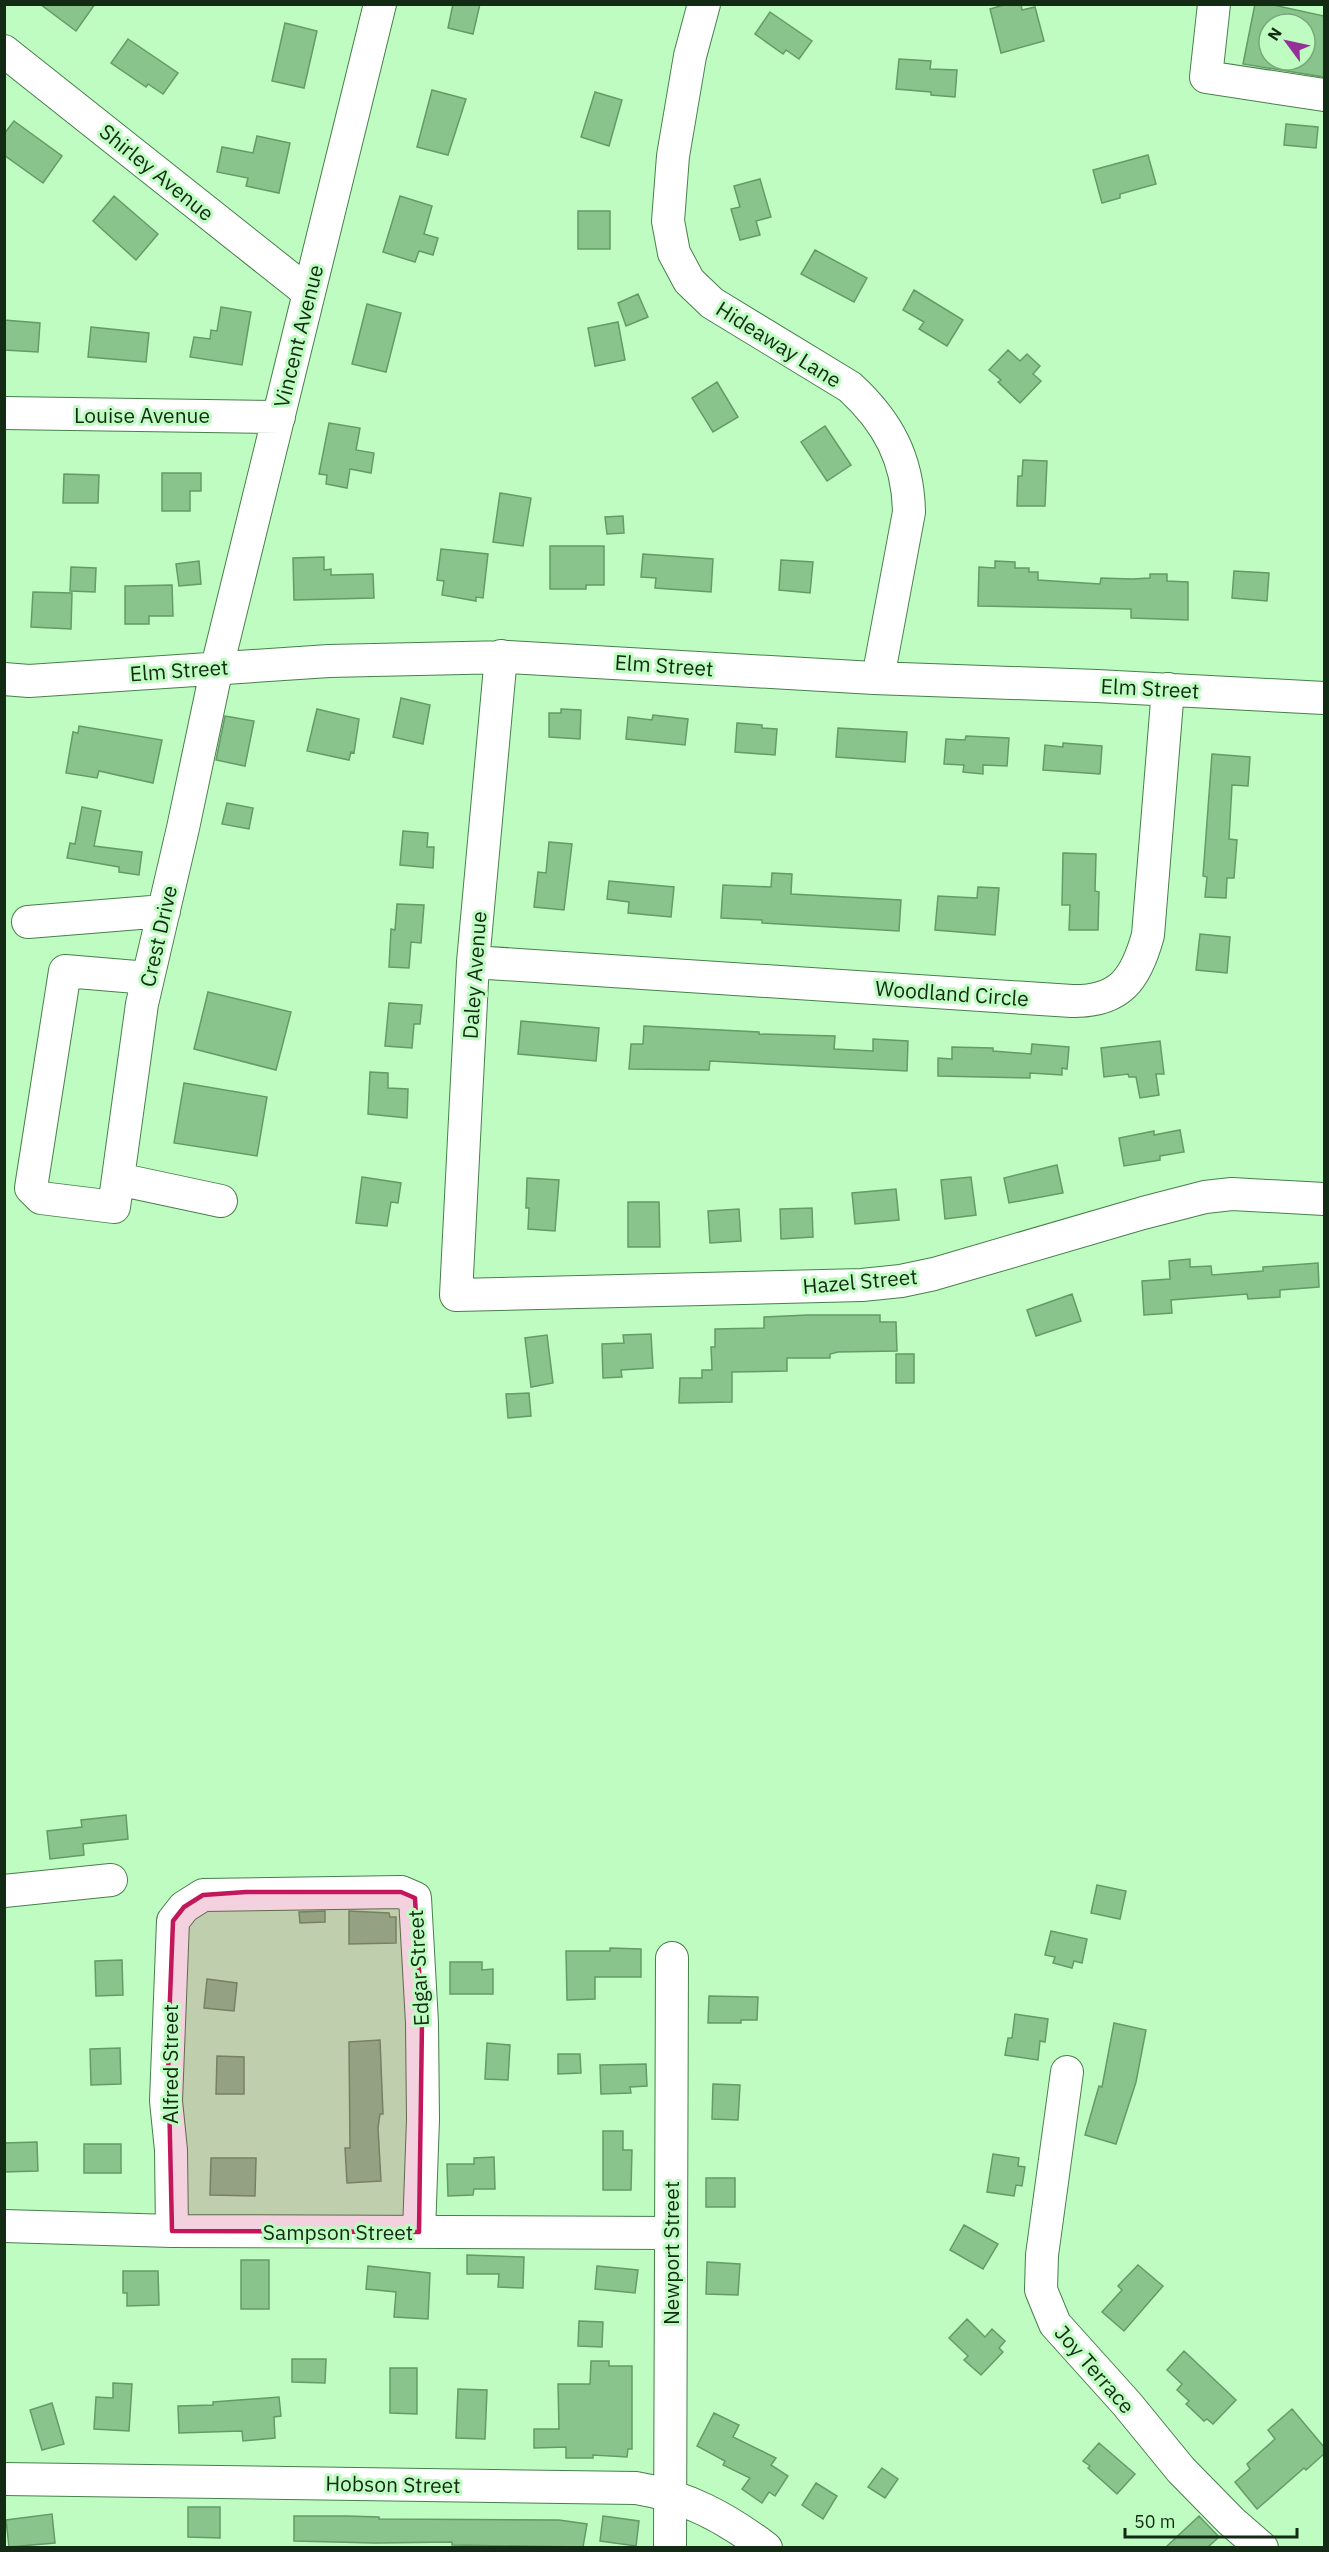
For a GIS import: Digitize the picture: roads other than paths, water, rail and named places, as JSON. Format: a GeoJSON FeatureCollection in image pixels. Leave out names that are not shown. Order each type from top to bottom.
{"type":"FeatureCollection","features":[{"type":"Feature","properties":{"kind":"street","name":"Hideaway Lane"},"geometry":{"type":"LineString","coordinates":[[704,4],[680,106],[668,201],[670,237],[681,268],[700,292],[724,311],[850,387],[880,420],[903,463],[908,488],[906,537],[878,678]]}},
{"type":"Feature","properties":{"kind":"street"},"geometry":{"type":"LineString","coordinates":[[1214,4],[1206,77],[1324,95]]}},
{"type":"Feature","properties":{"kind":"street","name":"Vincent Avenue"},"geometry":{"type":"LineString","coordinates":[[217,667],[309,293],[373,9]]}},
{"type":"Feature","properties":{"kind":"street","name":"Shirley Avenue"},"geometry":{"type":"LineString","coordinates":[[4,51],[309,293]]}},
{"type":"Feature","properties":{"kind":"street","name":"Louise Avenue"},"geometry":{"type":"LineString","coordinates":[[4,413],[279,417]]}},
{"type":"Feature","properties":{"kind":"street","name":"Elm Street"},"geometry":{"type":"LineString","coordinates":[[4,679],[29,681],[329,661],[501,657],[878,678],[1168,689],[1324,698]]}},
{"type":"Feature","properties":{"kind":"street","name":"Daley Avenue"},"geometry":{"type":"LineString","coordinates":[[456,1295],[473,962],[501,657]]}},
{"type":"Feature","properties":{"kind":"street","name":"Crest Drive"},"geometry":{"type":"LineString","coordinates":[[116,1193],[142,1004],[217,667]]}},
{"type":"Feature","properties":{"kind":"street","name":"Woodland Circle"},"geometry":{"type":"LineString","coordinates":[[473,962],[1072,1001],[1102,999],[1116,992],[1130,979],[1148,935],[1168,689]]}},
{"type":"Feature","properties":{"kind":"street"},"geometry":{"type":"LineString","coordinates":[[28,922],[164,911]]}},
{"type":"Feature","properties":{"kind":"street"},"geometry":{"type":"LineString","coordinates":[[148,978],[65,971],[31,1188],[41,1198],[116,1193],[221,1201]]}},
{"type":"Feature","properties":{"kind":"street","name":"Hazel Street"},"geometry":{"type":"LineString","coordinates":[[456,1295],[862,1285],[901,1281],[934,1274],[1205,1197],[1232,1194],[1324,1199]]}},
{"type":"Feature","properties":{"kind":"street"},"geometry":{"type":"LineString","coordinates":[[4,1891],[111,1880]]}},
{"type":"Feature","properties":{"kind":"street","name":"Edgar Street"},"geometry":{"type":"LineString","coordinates":[[189,1903],[203,1894],[246,1892],[401,1892],[415,1898],[422,2023],[423,2119],[418,2232]]}},
{"type":"Feature","properties":{"kind":"street","name":"Alfred Street"},"geometry":{"type":"LineString","coordinates":[[172,2231],[171,2150],[166,2101],[173,1921],[189,1903]]}},
{"type":"Feature","properties":{"kind":"street","name":"Newport Street"},"geometry":{"type":"LineString","coordinates":[[670,2547],[672,1958]]}},
{"type":"Feature","properties":{"kind":"street","name":"Joy Terrace"},"geometry":{"type":"LineString","coordinates":[[1067,2072],[1042,2255],[1041,2290],[1054,2324],[1127,2404],[1181,2470],[1231,2521],[1262,2547]]}},
{"type":"Feature","properties":{"kind":"street","name":"Sampson Street"},"geometry":{"type":"LineString","coordinates":[[4,2226],[172,2231],[671,2233]]}},
{"type":"Feature","properties":{"kind":"street","name":"Hobson Street"},"geometry":{"type":"LineString","coordinates":[[4,2479],[620,2486],[671,2494],[709,2511],[766,2547]]}}]}
